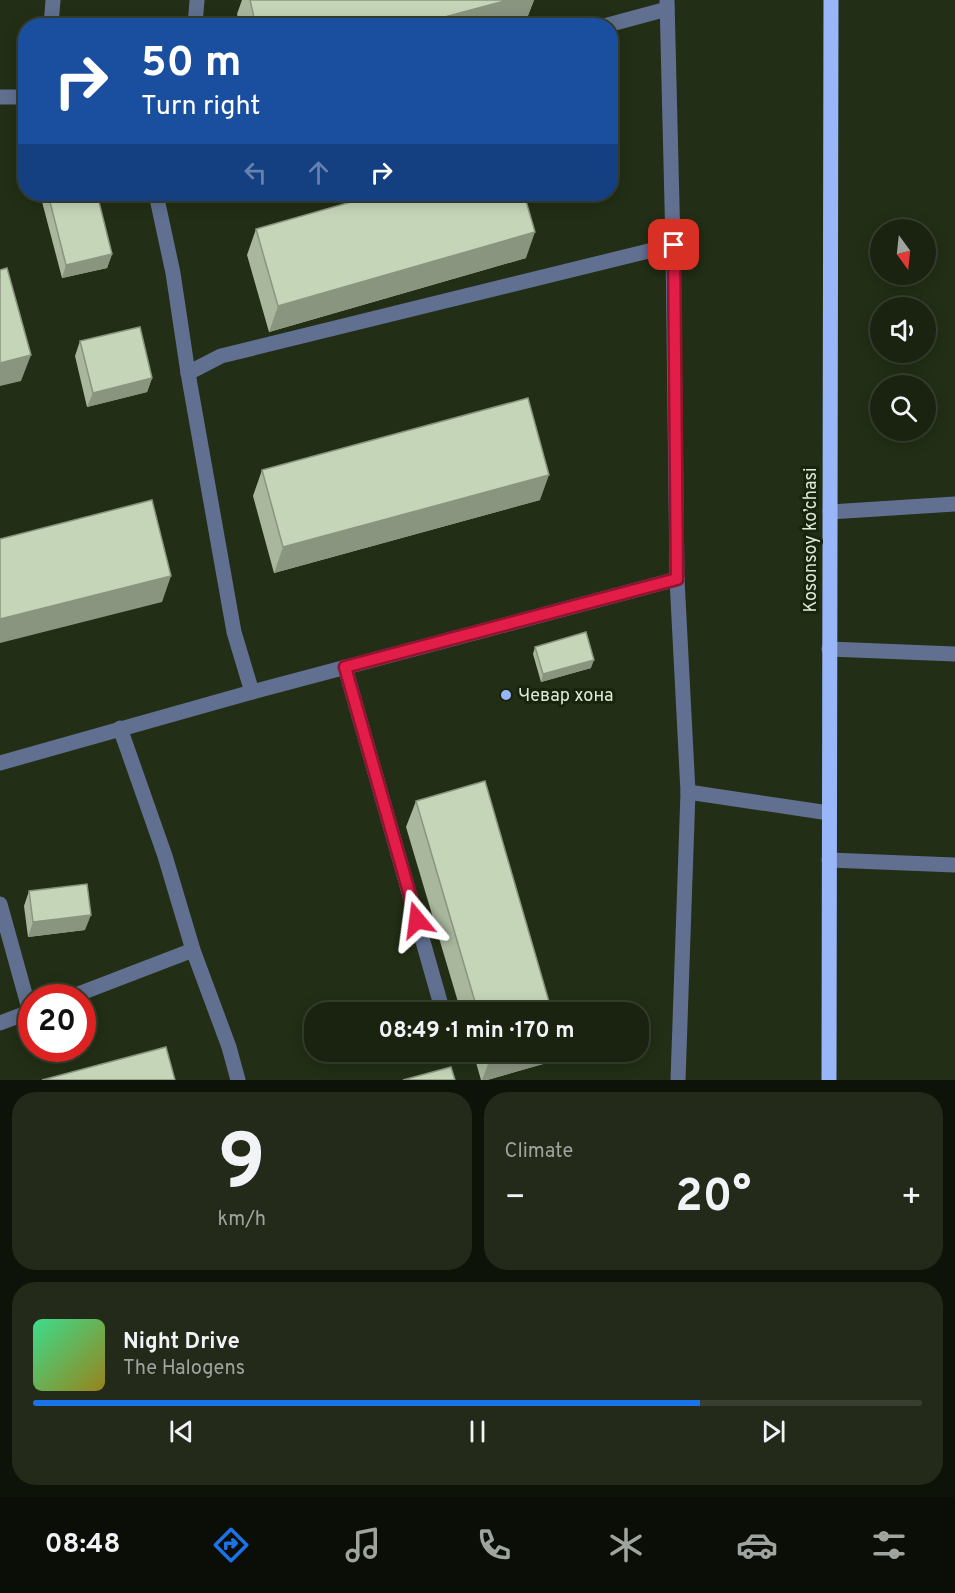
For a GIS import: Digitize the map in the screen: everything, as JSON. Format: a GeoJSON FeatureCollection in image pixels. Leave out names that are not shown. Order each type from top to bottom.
{"type":"FeatureCollection","features":[{"type":"Feature","properties":{"kind":"main road","name":"Kosonsoy ko’chasi"},"geometry":{"type":"LineString","coordinates":[[829,1080],[831,0]]}},
{"type":"Feature","properties":{"kind":"lane"},"geometry":{"type":"LineString","coordinates":[[52,18],[53,0]]}},
{"type":"Feature","properties":{"kind":"lane"},"geometry":{"type":"LineString","coordinates":[[196,18],[197,0]]}},
{"type":"Feature","properties":{"kind":"lane"},"geometry":{"type":"LineString","coordinates":[[618,21],[667,5],[674,245],[677,579],[688,792],[678,1080]]}},
{"type":"Feature","properties":{"kind":"lane"},"geometry":{"type":"LineString","coordinates":[[0,97],[18,97]]}},
{"type":"Feature","properties":{"kind":"lane"},"geometry":{"type":"LineString","coordinates":[[158,201],[173,273],[188,373],[234,632],[252,692]]}},
{"type":"Feature","properties":{"kind":"lane"},"geometry":{"type":"LineString","coordinates":[[188,373],[221,356],[674,245]]}},
{"type":"Feature","properties":{"kind":"lane"},"geometry":{"type":"LineString","coordinates":[[830,512],[955,504]]}},
{"type":"Feature","properties":{"kind":"lane"},"geometry":{"type":"LineString","coordinates":[[0,763],[252,692],[677,579]]}},
{"type":"Feature","properties":{"kind":"lane"},"geometry":{"type":"LineString","coordinates":[[829,649],[955,654]]}},
{"type":"Feature","properties":{"kind":"lane"},"geometry":{"type":"LineString","coordinates":[[345,667],[440,1002]]}},
{"type":"Feature","properties":{"kind":"lane"},"geometry":{"type":"LineString","coordinates":[[120,728],[165,856],[193,950],[229,1047],[238,1080]]}},
{"type":"Feature","properties":{"kind":"lane"},"geometry":{"type":"LineString","coordinates":[[688,792],[829,813]]}},
{"type":"Feature","properties":{"kind":"lane"},"geometry":{"type":"LineString","coordinates":[[829,860],[955,865]]}},
{"type":"Feature","properties":{"kind":"lane"},"geometry":{"type":"LineString","coordinates":[[0,904],[23,984]]}},
{"type":"Feature","properties":{"kind":"lane"},"geometry":{"type":"LineString","coordinates":[[96,987],[193,950]]}},
{"type":"Feature","properties":{"kind":"lane"},"geometry":{"type":"LineString","coordinates":[[0,1023],[18,1017]]}},
{"type":"Feature","properties":{"kind":"building"},"geometry":{"type":"Polygon","coordinates":[[[250,0],[508,0],[441,18],[254,18],[250,0]]]}},
{"type":"Feature","properties":{"kind":"building"},"geometry":{"type":"Polygon","coordinates":[[[50,201],[99,201],[112,254],[66,265],[50,201]]]}},
{"type":"Feature","properties":{"kind":"building"},"geometry":{"type":"Polygon","coordinates":[[[354,201],[526,201],[535,232],[278,306],[256,229],[354,201]]]}},
{"type":"Feature","properties":{"kind":"building"},"geometry":{"type":"Polygon","coordinates":[[[7,268],[31,355],[0,363],[0,270],[7,268]]]}},
{"type":"Feature","properties":{"kind":"building"},"geometry":{"type":"Polygon","coordinates":[[[140,327],[152,378],[93,393],[80,341],[140,327]]]}},
{"type":"Feature","properties":{"kind":"building"},"geometry":{"type":"Polygon","coordinates":[[[528,398],[549,475],[283,547],[262,470],[528,398]]]}},
{"type":"Feature","properties":{"kind":"building"},"geometry":{"type":"Polygon","coordinates":[[[152,500],[171,576],[0,619],[0,539],[152,500]]]}},
{"type":"Feature","properties":{"kind":"building"},"geometry":{"type":"Polygon","coordinates":[[[586,632],[594,660],[543,674],[535,647],[586,632]]]}},
{"type":"Feature","properties":{"kind":"building"},"geometry":{"type":"Polygon","coordinates":[[[485,781],[549,1002],[475,1002],[416,801],[485,781]]]}},
{"type":"Feature","properties":{"kind":"building"},"geometry":{"type":"Polygon","coordinates":[[[87,884],[91,915],[33,922],[29,891],[87,884]]]}},
{"type":"Feature","properties":{"kind":"building"},"geometry":{"type":"Polygon","coordinates":[[[166,1047],[175,1080],[42,1080],[166,1047]]]}},
{"type":"Feature","properties":{"kind":"building"},"geometry":{"type":"Polygon","coordinates":[[[451,1067],[455,1080],[403,1080],[451,1067]]]}},
{"type":"Feature","properties":{"kind":"place","name":"Чевар хона"},"geometry":{"type":"Point","coordinates":[506,695]}},
{"type":"Feature","properties":{"kind":"route"},"geometry":{"type":"LineString","coordinates":[[417,920],[345,667],[677,579],[674,245]]}}]}
